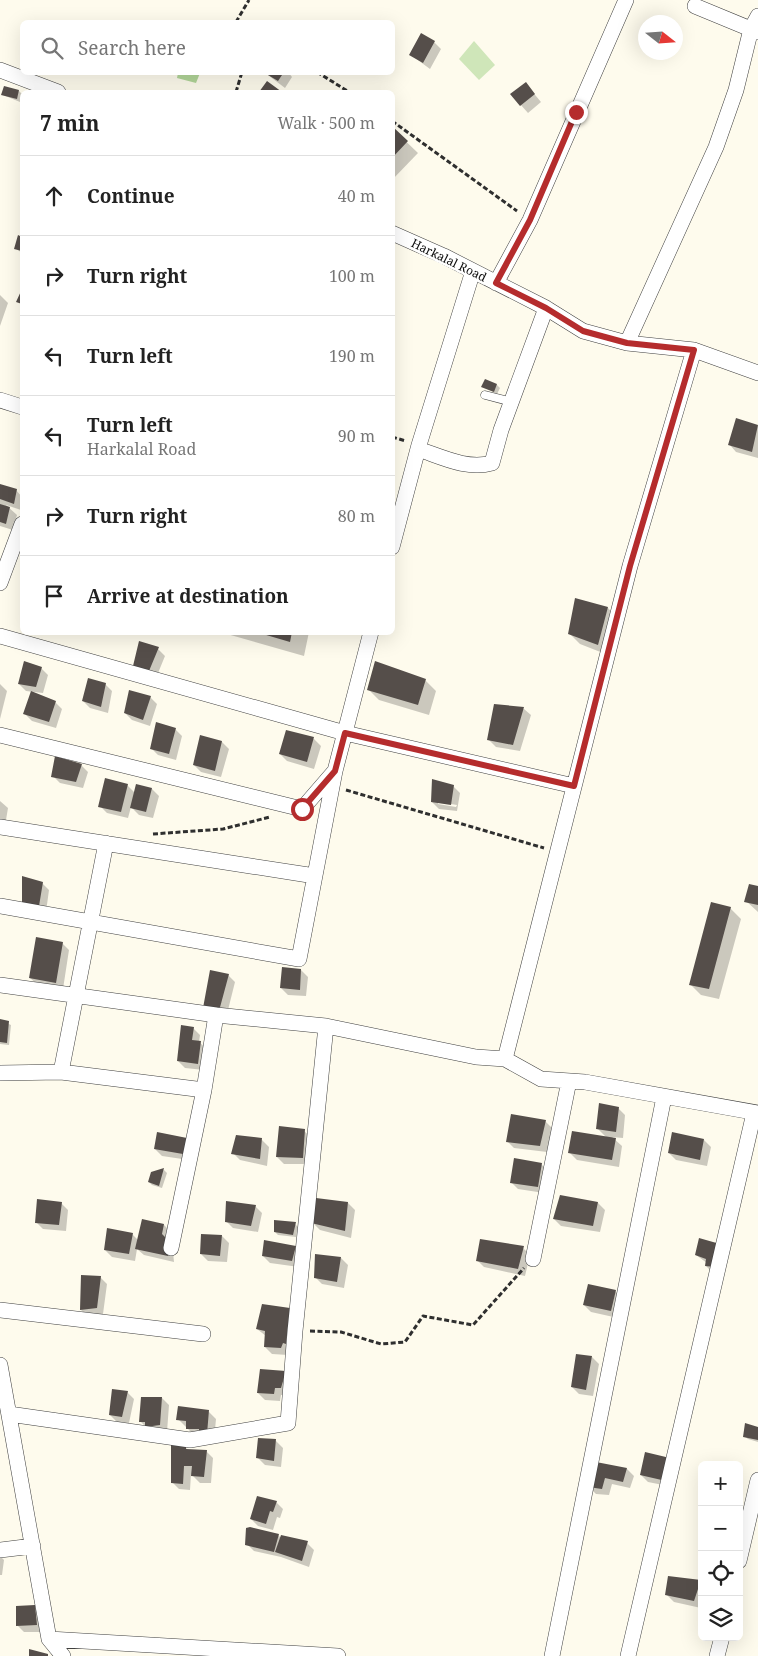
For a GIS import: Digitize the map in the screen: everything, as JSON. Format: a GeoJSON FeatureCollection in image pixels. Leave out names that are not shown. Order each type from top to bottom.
{"type":"FeatureCollection","features":[{"type":"Feature","properties":{"kind":"street"},"geometry":{"type":"LineString","coordinates":[[496,283],[530,220],[626,0]]}},
{"type":"Feature","properties":{"kind":"street"},"geometry":{"type":"LineString","coordinates":[[627,343],[716,147],[756,26],[695,6]]}},
{"type":"Feature","properties":{"kind":"street"},"geometry":{"type":"LineString","coordinates":[[0,70],[53,90]]}},
{"type":"Feature","properties":{"kind":"street","name":"Harkalal Road"},"geometry":{"type":"LineString","coordinates":[[395,234],[546,308],[583,331],[627,343],[694,350],[758,374]]}},
{"type":"Feature","properties":{"kind":"street"},"geometry":{"type":"LineString","coordinates":[[395,536],[418,449],[473,271]]}},
{"type":"Feature","properties":{"kind":"street"},"geometry":{"type":"LineString","coordinates":[[418,449],[462,464],[482,466],[492,463],[546,308]]}},
{"type":"Feature","properties":{"kind":"street"},"geometry":{"type":"LineString","coordinates":[[506,1059],[630,566],[694,350]]}},
{"type":"Feature","properties":{"kind":"street"},"geometry":{"type":"LineString","coordinates":[[0,400],[20,406]]}},
{"type":"Feature","properties":{"kind":"street"},"geometry":{"type":"LineString","coordinates":[[0,583],[20,529]]}},
{"type":"Feature","properties":{"kind":"street"},"geometry":{"type":"LineString","coordinates":[[0,906],[299,959],[334,778],[370,635]]}},
{"type":"Feature","properties":{"kind":"street"},"geometry":{"type":"LineString","coordinates":[[0,636],[345,733],[574,786]]}},
{"type":"Feature","properties":{"kind":"street"},"geometry":{"type":"LineString","coordinates":[[0,735],[302,809],[334,778]]}},
{"type":"Feature","properties":{"kind":"street"},"geometry":{"type":"LineString","coordinates":[[0,827],[315,876]]}},
{"type":"Feature","properties":{"kind":"street"},"geometry":{"type":"LineString","coordinates":[[61,1072],[106,843]]}},
{"type":"Feature","properties":{"kind":"street"},"geometry":{"type":"LineString","coordinates":[[0,985],[216,1016],[326,1026],[476,1057],[506,1059],[541,1079],[569,1081],[756,1113],[628,1656]]}},
{"type":"Feature","properties":{"kind":"street"},"geometry":{"type":"LineString","coordinates":[[171,1248],[204,1090],[216,1016]]}},
{"type":"Feature","properties":{"kind":"street"},"geometry":{"type":"LineString","coordinates":[[9,1414],[190,1440],[288,1423],[294,1331],[326,1026]]}},
{"type":"Feature","properties":{"kind":"street"},"geometry":{"type":"LineString","coordinates":[[0,1073],[61,1072],[204,1090]]}},
{"type":"Feature","properties":{"kind":"street"},"geometry":{"type":"LineString","coordinates":[[533,1259],[569,1081]]}},
{"type":"Feature","properties":{"kind":"street"},"geometry":{"type":"LineString","coordinates":[[552,1656],[664,1097]]}},
{"type":"Feature","properties":{"kind":"street"},"geometry":{"type":"LineString","coordinates":[[0,1310],[203,1334]]}},
{"type":"Feature","properties":{"kind":"street"},"geometry":{"type":"LineString","coordinates":[[0,1365],[49,1639],[63,1656]]}},
{"type":"Feature","properties":{"kind":"street"},"geometry":{"type":"LineString","coordinates":[[741,1551],[758,1480]]}},
{"type":"Feature","properties":{"kind":"street"},"geometry":{"type":"LineString","coordinates":[[0,1550],[33,1546]]}},
{"type":"Feature","properties":{"kind":"street"},"geometry":{"type":"LineString","coordinates":[[49,1639],[338,1656]]}},
{"type":"Feature","properties":{"kind":"street"},"geometry":{"type":"LineString","coordinates":[[717,1656],[721,1641]]}},
{"type":"Feature","properties":{"kind":"lane"},"geometry":{"type":"LineString","coordinates":[[485,395],[512,402]]}},
{"type":"Feature","properties":{"kind":"path"},"geometry":{"type":"LineString","coordinates":[[238,18],[247,7],[249,0]]}},
{"type":"Feature","properties":{"kind":"path"},"geometry":{"type":"LineString","coordinates":[[237,90],[241,75]]}},
{"type":"Feature","properties":{"kind":"path"},"geometry":{"type":"LineString","coordinates":[[323,75],[346,90]]}},
{"type":"Feature","properties":{"kind":"path"},"geometry":{"type":"LineString","coordinates":[[395,122],[530,220]]}},
{"type":"Feature","properties":{"kind":"path"},"geometry":{"type":"LineString","coordinates":[[334,778],[557,852]]}},
{"type":"Feature","properties":{"kind":"path"},"geometry":{"type":"LineString","coordinates":[[146,834],[223,829],[276,816]]}},
{"type":"Feature","properties":{"kind":"path"},"geometry":{"type":"LineString","coordinates":[[294,1331],[341,1332],[381,1344],[405,1342],[423,1316],[473,1325],[533,1259]]}},
{"type":"Feature","properties":{"kind":"green space"},"geometry":{"type":"Polygon","coordinates":[[[474,41],[495,65],[479,80],[459,59],[474,41]]]}},
{"type":"Feature","properties":{"kind":"green space"},"geometry":{"type":"Polygon","coordinates":[[[178,75],[199,75],[196,83],[177,78],[178,75]]]}},
{"type":"Feature","properties":{"kind":"building"},"geometry":{"type":"Polygon","coordinates":[[[421,33],[435,41],[423,63],[409,55],[421,33]]]}},
{"type":"Feature","properties":{"kind":"building"},"geometry":{"type":"Polygon","coordinates":[[[268,75],[282,75],[278,81],[268,75]]]}},
{"type":"Feature","properties":{"kind":"building"},"geometry":{"type":"Polygon","coordinates":[[[267,81],[279,90],[260,90],[267,81]]]}},
{"type":"Feature","properties":{"kind":"building"},"geometry":{"type":"Polygon","coordinates":[[[526,82],[535,94],[520,106],[510,94],[526,82]]]}},
{"type":"Feature","properties":{"kind":"building"},"geometry":{"type":"Polygon","coordinates":[[[4,86],[19,90],[17,99],[1,95],[4,86]]]}},
{"type":"Feature","properties":{"kind":"building"},"geometry":{"type":"Polygon","coordinates":[[[395,129],[408,141],[395,155],[395,129]]]}},
{"type":"Feature","properties":{"kind":"building"},"geometry":{"type":"Polygon","coordinates":[[[18,235],[20,236],[20,250],[14,249],[18,235]]]}},
{"type":"Feature","properties":{"kind":"building"},"geometry":{"type":"Polygon","coordinates":[[[20,293],[20,303],[16,302],[20,293]]]}},
{"type":"Feature","properties":{"kind":"building"},"geometry":{"type":"Polygon","coordinates":[[[485,379],[497,384],[494,392],[481,387],[485,379]]]}},
{"type":"Feature","properties":{"kind":"building"},"geometry":{"type":"Polygon","coordinates":[[[736,418],[758,425],[752,452],[728,445],[736,418]]]}},
{"type":"Feature","properties":{"kind":"building"},"geometry":{"type":"Polygon","coordinates":[[[0,484],[17,489],[14,504],[0,499],[0,484]]]}},
{"type":"Feature","properties":{"kind":"building"},"geometry":{"type":"Polygon","coordinates":[[[0,504],[10,507],[6,524],[0,522],[0,504]]]}},
{"type":"Feature","properties":{"kind":"building"},"geometry":{"type":"Polygon","coordinates":[[[575,598],[608,607],[598,645],[568,634],[575,598]]]}},
{"type":"Feature","properties":{"kind":"building"},"geometry":{"type":"Polygon","coordinates":[[[266,635],[291,635],[290,642],[266,635]]]}},
{"type":"Feature","properties":{"kind":"building"},"geometry":{"type":"Polygon","coordinates":[[[139,641],[159,647],[149,671],[133,666],[139,641]]]}},
{"type":"Feature","properties":{"kind":"building"},"geometry":{"type":"Polygon","coordinates":[[[24,661],[42,667],[36,687],[18,684],[24,661]]]}},
{"type":"Feature","properties":{"kind":"building"},"geometry":{"type":"Polygon","coordinates":[[[375,661],[426,679],[418,705],[367,690],[375,661]]]}},
{"type":"Feature","properties":{"kind":"building"},"geometry":{"type":"Polygon","coordinates":[[[88,678],[106,683],[101,707],[82,701],[88,678]]]}},
{"type":"Feature","properties":{"kind":"building"},"geometry":{"type":"Polygon","coordinates":[[[129,690],[151,696],[143,720],[124,713],[129,690]]]}},
{"type":"Feature","properties":{"kind":"building"},"geometry":{"type":"Polygon","coordinates":[[[31,691],[56,701],[49,722],[23,714],[31,691]]]}},
{"type":"Feature","properties":{"kind":"building"},"geometry":{"type":"Polygon","coordinates":[[[494,704],[524,707],[513,745],[487,740],[494,704]]]}},
{"type":"Feature","properties":{"kind":"building"},"geometry":{"type":"Polygon","coordinates":[[[156,722],[176,728],[169,754],[150,749],[156,722]]]}},
{"type":"Feature","properties":{"kind":"building"},"geometry":{"type":"Polygon","coordinates":[[[286,730],[314,737],[307,762],[279,754],[286,730]]]}},
{"type":"Feature","properties":{"kind":"building"},"geometry":{"type":"Polygon","coordinates":[[[200,735],[222,741],[215,771],[193,765],[200,735]]]}},
{"type":"Feature","properties":{"kind":"building"},"geometry":{"type":"Polygon","coordinates":[[[55,756],[82,764],[76,782],[51,777],[55,756]]]}},
{"type":"Feature","properties":{"kind":"building"},"geometry":{"type":"Polygon","coordinates":[[[105,778],[128,784],[121,812],[98,807],[105,778]]]}},
{"type":"Feature","properties":{"kind":"building"},"geometry":{"type":"Polygon","coordinates":[[[432,779],[454,785],[451,805],[431,802],[432,779]]]}},
{"type":"Feature","properties":{"kind":"building"},"geometry":{"type":"Polygon","coordinates":[[[136,784],[152,788],[146,812],[130,808],[136,784]]]}},
{"type":"Feature","properties":{"kind":"building"},"geometry":{"type":"Polygon","coordinates":[[[22,876],[43,882],[39,906],[22,903],[22,876]]]}},
{"type":"Feature","properties":{"kind":"building"},"geometry":{"type":"Polygon","coordinates":[[[749,884],[758,886],[758,905],[744,902],[749,884]]]}},
{"type":"Feature","properties":{"kind":"building"},"geometry":{"type":"Polygon","coordinates":[[[711,902],[731,907],[709,989],[689,985],[711,902]]]}},
{"type":"Feature","properties":{"kind":"building"},"geometry":{"type":"Polygon","coordinates":[[[36,937],[63,942],[56,983],[29,978],[36,937]]]}},
{"type":"Feature","properties":{"kind":"building"},"geometry":{"type":"Polygon","coordinates":[[[282,967],[301,969],[300,990],[280,988],[282,967]]]}},
{"type":"Feature","properties":{"kind":"building"},"geometry":{"type":"Polygon","coordinates":[[[210,970],[229,974],[219,1011],[203,1008],[210,970]]]}},
{"type":"Feature","properties":{"kind":"building"},"geometry":{"type":"Polygon","coordinates":[[[0,1019],[9,1021],[7,1043],[0,1042],[0,1019]]]}},
{"type":"Feature","properties":{"kind":"building"},"geometry":{"type":"Polygon","coordinates":[[[181,1025],[194,1027],[192,1040],[201,1041],[198,1064],[177,1061],[181,1025]]]}},
{"type":"Feature","properties":{"kind":"building"},"geometry":{"type":"Polygon","coordinates":[[[599,1103],[619,1107],[616,1132],[596,1129],[599,1103]]]}},
{"type":"Feature","properties":{"kind":"building"},"geometry":{"type":"Polygon","coordinates":[[[511,1114],[546,1120],[540,1146],[506,1142],[511,1114]]]}},
{"type":"Feature","properties":{"kind":"building"},"geometry":{"type":"Polygon","coordinates":[[[279,1126],[305,1129],[303,1158],[276,1157],[279,1126]]]}},
{"type":"Feature","properties":{"kind":"building"},"geometry":{"type":"Polygon","coordinates":[[[572,1131],[616,1138],[612,1160],[568,1153],[572,1131]]]}},
{"type":"Feature","properties":{"kind":"building"},"geometry":{"type":"Polygon","coordinates":[[[157,1132],[187,1138],[183,1154],[154,1149],[157,1132]]]}},
{"type":"Feature","properties":{"kind":"building"},"geometry":{"type":"Polygon","coordinates":[[[672,1132],[704,1139],[700,1160],[668,1153],[672,1132]]]}},
{"type":"Feature","properties":{"kind":"building"},"geometry":{"type":"Polygon","coordinates":[[[236,1135],[262,1138],[260,1159],[231,1154],[236,1135]]]}},
{"type":"Feature","properties":{"kind":"building"},"geometry":{"type":"Polygon","coordinates":[[[514,1158],[542,1163],[538,1187],[510,1183],[514,1158]]]}},
{"type":"Feature","properties":{"kind":"building"},"geometry":{"type":"Polygon","coordinates":[[[164,1168],[159,1186],[148,1182],[151,1172],[164,1168]]]}},
{"type":"Feature","properties":{"kind":"building"},"geometry":{"type":"Polygon","coordinates":[[[560,1195],[598,1202],[593,1226],[553,1219],[560,1195]]]}},
{"type":"Feature","properties":{"kind":"building"},"geometry":{"type":"Polygon","coordinates":[[[316,1198],[348,1202],[345,1231],[311,1223],[316,1198]]]}},
{"type":"Feature","properties":{"kind":"building"},"geometry":{"type":"Polygon","coordinates":[[[37,1199],[62,1202],[59,1225],[35,1223],[37,1199]]]}},
{"type":"Feature","properties":{"kind":"building"},"geometry":{"type":"Polygon","coordinates":[[[226,1201],[256,1205],[251,1226],[225,1222],[226,1201]]]}},
{"type":"Feature","properties":{"kind":"building"},"geometry":{"type":"Polygon","coordinates":[[[142,1219],[164,1224],[162,1234],[166,1238],[168,1256],[135,1249],[142,1219]]]}},
{"type":"Feature","properties":{"kind":"building"},"geometry":{"type":"Polygon","coordinates":[[[274,1220],[296,1222],[293,1235],[274,1232],[274,1220]]]}},
{"type":"Feature","properties":{"kind":"building"},"geometry":{"type":"Polygon","coordinates":[[[107,1228],[133,1233],[129,1254],[104,1250],[107,1228]]]}},
{"type":"Feature","properties":{"kind":"building"},"geometry":{"type":"Polygon","coordinates":[[[201,1234],[222,1235],[220,1256],[200,1254],[201,1234]]]}},
{"type":"Feature","properties":{"kind":"building"},"geometry":{"type":"Polygon","coordinates":[[[699,1238],[720,1244],[715,1267],[705,1266],[706,1259],[695,1255],[699,1238]]]}},
{"type":"Feature","properties":{"kind":"building"},"geometry":{"type":"Polygon","coordinates":[[[480,1239],[524,1246],[518,1269],[476,1261],[480,1239]]]}},
{"type":"Feature","properties":{"kind":"building"},"geometry":{"type":"Polygon","coordinates":[[[264,1240],[296,1246],[292,1261],[262,1256],[264,1240]]]}},
{"type":"Feature","properties":{"kind":"building"},"geometry":{"type":"Polygon","coordinates":[[[315,1254],[341,1257],[337,1282],[314,1278],[315,1254]]]}},
{"type":"Feature","properties":{"kind":"building"},"geometry":{"type":"Polygon","coordinates":[[[81,1275],[101,1276],[97,1308],[80,1310],[81,1275]]]}},
{"type":"Feature","properties":{"kind":"building"},"geometry":{"type":"Polygon","coordinates":[[[588,1284],[616,1290],[611,1311],[583,1305],[588,1284]]]}},
{"type":"Feature","properties":{"kind":"building"},"geometry":{"type":"Polygon","coordinates":[[[262,1304],[290,1308],[286,1344],[283,1343],[281,1348],[264,1347],[265,1331],[256,1329],[262,1304]]]}},
{"type":"Feature","properties":{"kind":"building"},"geometry":{"type":"Polygon","coordinates":[[[576,1354],[592,1356],[586,1390],[571,1387],[576,1354]]]}},
{"type":"Feature","properties":{"kind":"building"},"geometry":{"type":"Polygon","coordinates":[[[260,1369],[286,1371],[281,1388],[275,1388],[274,1394],[257,1393],[260,1369]]]}},
{"type":"Feature","properties":{"kind":"building"},"geometry":{"type":"Polygon","coordinates":[[[112,1389],[128,1391],[122,1417],[109,1415],[112,1389]]]}},
{"type":"Feature","properties":{"kind":"building"},"geometry":{"type":"Polygon","coordinates":[[[141,1397],[162,1397],[160,1425],[145,1427],[145,1422],[139,1422],[141,1397]]]}},
{"type":"Feature","properties":{"kind":"building"},"geometry":{"type":"Polygon","coordinates":[[[178,1406],[209,1410],[207,1434],[199,1434],[199,1429],[186,1429],[186,1421],[176,1420],[178,1406]]]}},
{"type":"Feature","properties":{"kind":"building"},"geometry":{"type":"Polygon","coordinates":[[[745,1423],[758,1427],[758,1440],[743,1437],[745,1423]]]}},
{"type":"Feature","properties":{"kind":"building"},"geometry":{"type":"Polygon","coordinates":[[[258,1438],[276,1439],[274,1461],[256,1458],[258,1438]]]}},
{"type":"Feature","properties":{"kind":"building"},"geometry":{"type":"Polygon","coordinates":[[[171,1444],[186,1446],[186,1449],[207,1450],[204,1477],[191,1476],[192,1466],[184,1466],[183,1484],[171,1483],[171,1444]]]}},
{"type":"Feature","properties":{"kind":"building"},"geometry":{"type":"Polygon","coordinates":[[[645,1452],[670,1458],[666,1481],[640,1475],[645,1452]]]}},
{"type":"Feature","properties":{"kind":"building"},"geometry":{"type":"Polygon","coordinates":[[[596,1462],[627,1468],[623,1482],[605,1478],[602,1489],[588,1487],[596,1462]]]}},
{"type":"Feature","properties":{"kind":"building"},"geometry":{"type":"Polygon","coordinates":[[[257,1496],[277,1501],[273,1512],[270,1511],[266,1524],[250,1519],[257,1496]]]}},
{"type":"Feature","properties":{"kind":"building"},"geometry":{"type":"Polygon","coordinates":[[[250,1527],[279,1534],[274,1552],[245,1545],[246,1528],[250,1527]]]}},
{"type":"Feature","properties":{"kind":"building"},"geometry":{"type":"Polygon","coordinates":[[[281,1535],[308,1541],[302,1561],[275,1552],[281,1535]]]}},
{"type":"Feature","properties":{"kind":"building"},"geometry":{"type":"Polygon","coordinates":[[[668,1576],[698,1580],[698,1589],[694,1601],[665,1595],[668,1576]]]}},
{"type":"Feature","properties":{"kind":"building"},"geometry":{"type":"Polygon","coordinates":[[[35,1605],[37,1625],[16,1626],[16,1606],[35,1605]]]}},
{"type":"Feature","properties":{"kind":"building"},"geometry":{"type":"Polygon","coordinates":[[[29,1649],[48,1654],[48,1656],[29,1656],[29,1649]]]}},
{"type":"Feature","properties":{"kind":"route"},"geometry":{"type":"LineString","coordinates":[[302,809],[335,771],[345,733],[574,786],[630,566],[694,350],[627,343],[583,331],[546,308],[496,283],[530,220],[576,112]]}}]}
